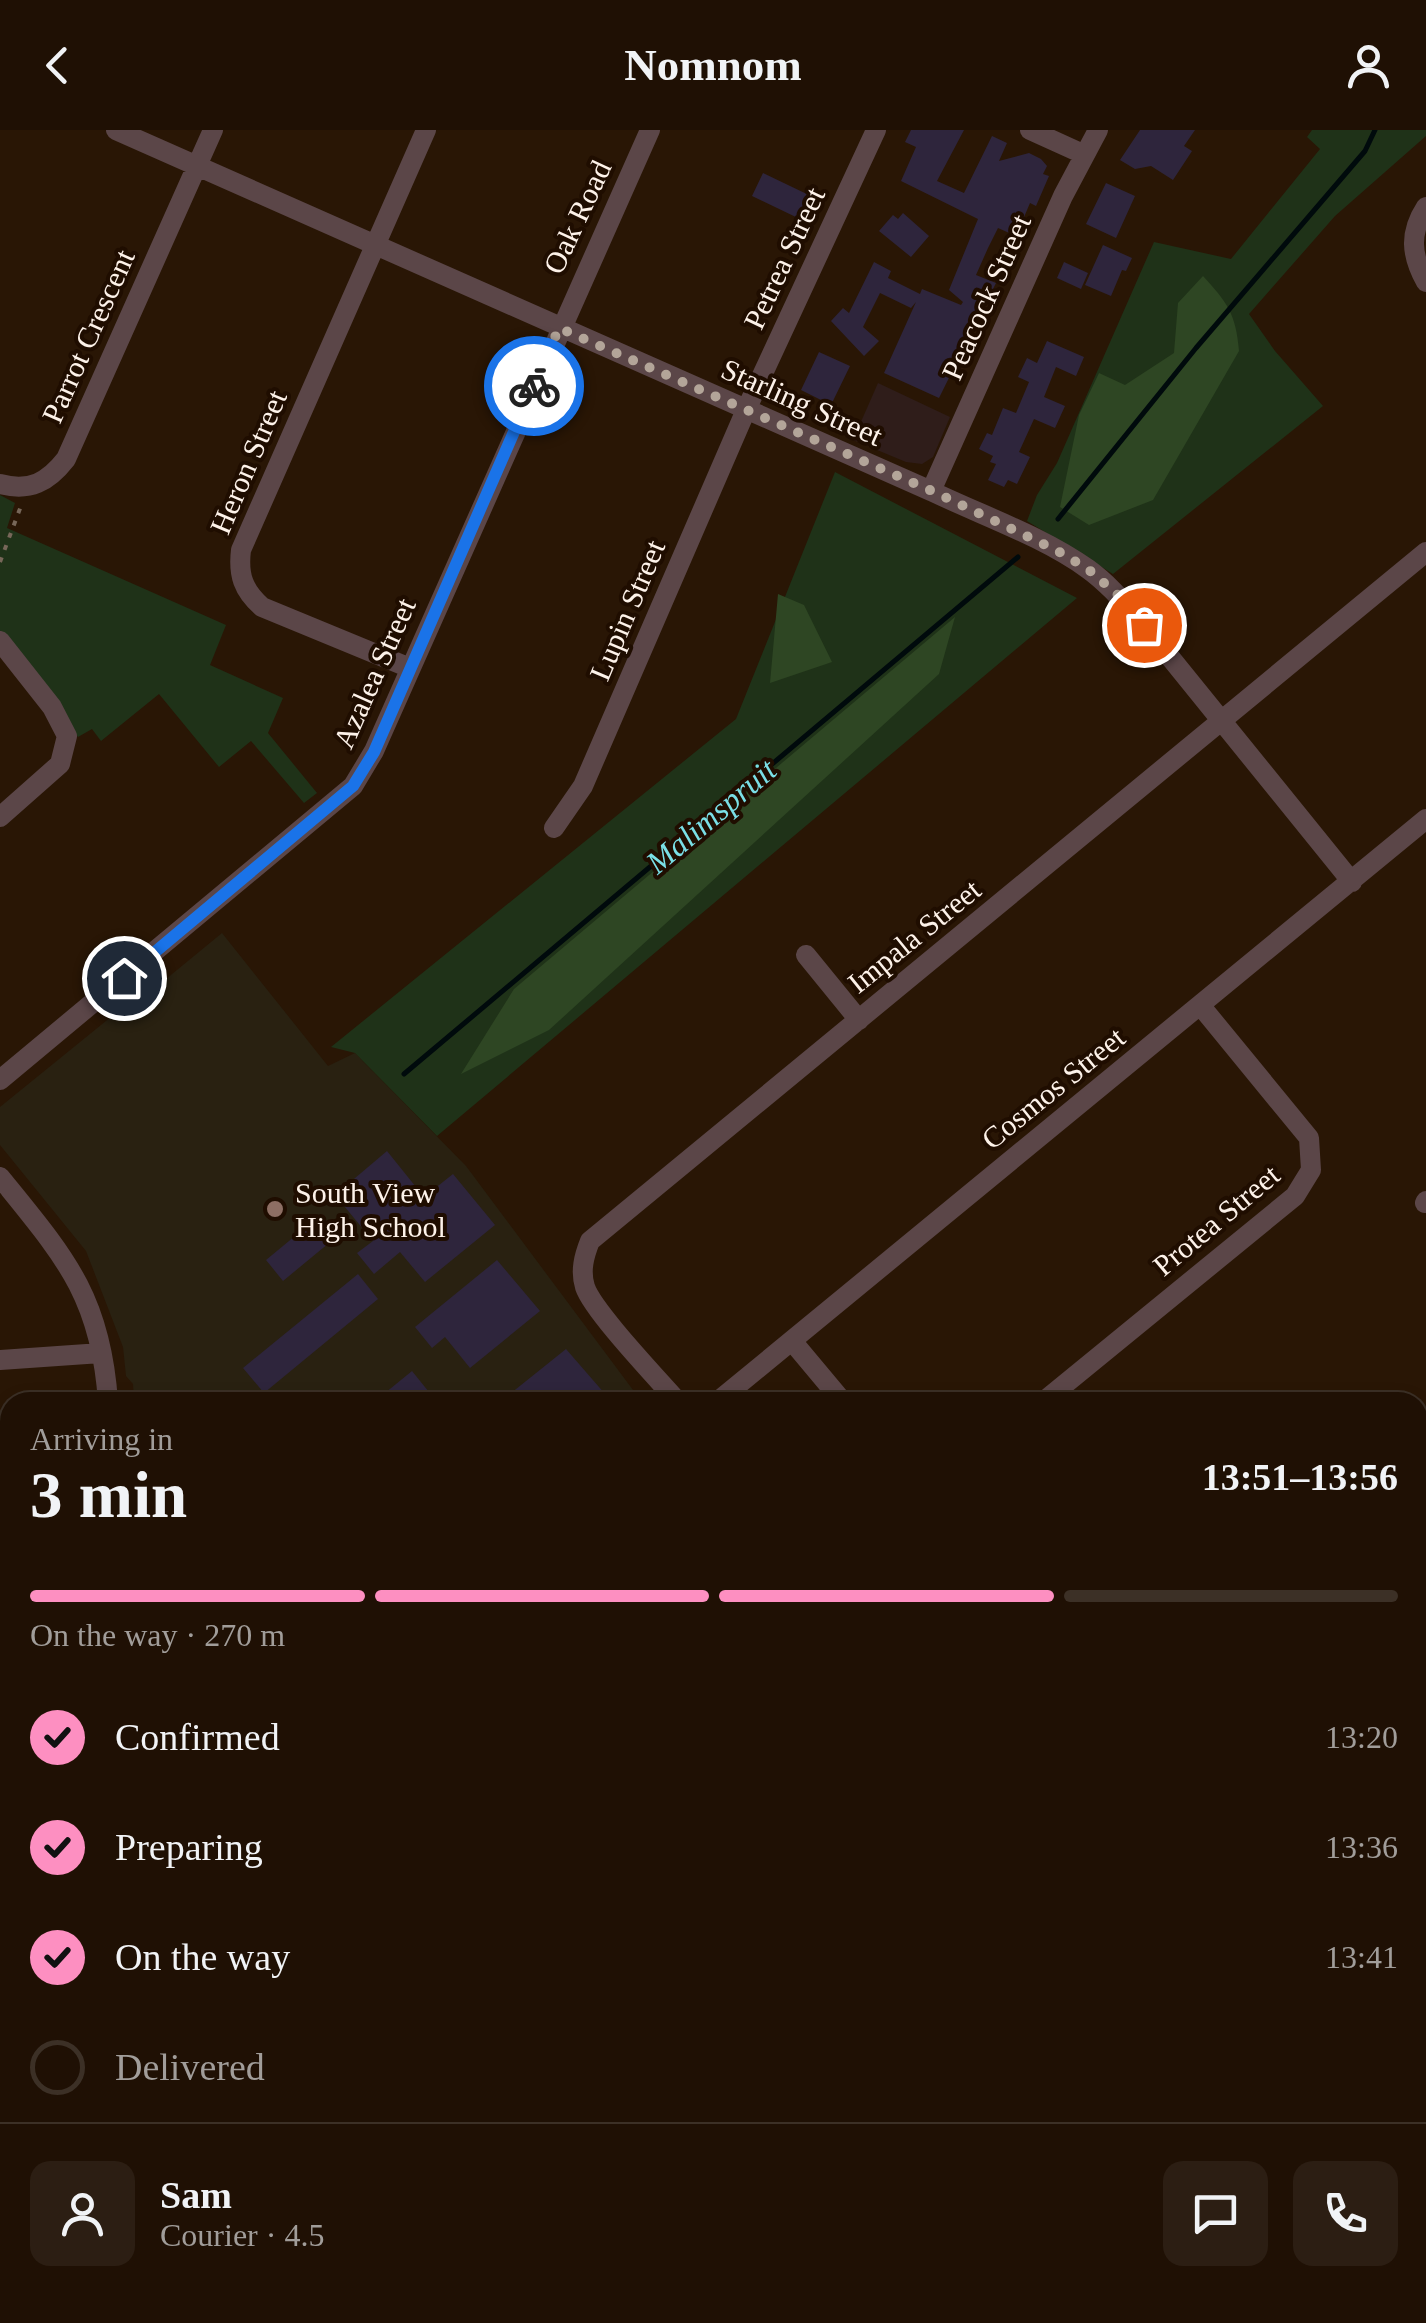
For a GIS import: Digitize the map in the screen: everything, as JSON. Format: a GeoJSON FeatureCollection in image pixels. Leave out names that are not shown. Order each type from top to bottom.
{"type":"FeatureCollection","features":[{"type":"Feature","properties":{"kind":"street","name":"Starling Street"},"geometry":{"type":"LineString","coordinates":[[116,130],[932,491],[1088,569],[1120,597],[1352,882]]}},
{"type":"Feature","properties":{"kind":"street","name":"Parrot Crescent"},"geometry":{"type":"LineString","coordinates":[[30,487],[52,476],[66,458],[213,130]]}},
{"type":"Feature","properties":{"kind":"street","name":"Heron Street"},"geometry":{"type":"LineString","coordinates":[[410,668],[262,607],[240,576],[241,550],[426,130]]}},
{"type":"Feature","properties":{"kind":"street","name":"Oak Road"},"geometry":{"type":"LineString","coordinates":[[559,328],[650,130]]}},
{"type":"Feature","properties":{"kind":"street","name":"Petrea Street"},"geometry":{"type":"LineString","coordinates":[[746,410],[876,130]]}},
{"type":"Feature","properties":{"kind":"street"},"geometry":{"type":"LineString","coordinates":[[1030,130],[1083,154]]}},
{"type":"Feature","properties":{"kind":"street","name":"Peacock Street"},"geometry":{"type":"LineString","coordinates":[[932,491],[1083,154],[1098,130]]}},
{"type":"Feature","properties":{"kind":"street"},"geometry":{"type":"LineString","coordinates":[[1426,207],[1416,223],[1413,250],[1426,282]]}},
{"type":"Feature","properties":{"kind":"street","name":"Azalea Street"},"geometry":{"type":"LineString","coordinates":[[0,1080],[353,786],[374,752],[559,328]]}},
{"type":"Feature","properties":{"kind":"street","name":"Lupin Street"},"geometry":{"type":"LineString","coordinates":[[554,828],[583,786],[746,410]]}},
{"type":"Feature","properties":{"kind":"street"},"geometry":{"type":"LineString","coordinates":[[0,484],[30,487]]}},
{"type":"Feature","properties":{"kind":"street","name":"Impala Street"},"geometry":{"type":"LineString","coordinates":[[670,1392],[589,1296],[583,1272],[590,1241],[1426,552]]}},
{"type":"Feature","properties":{"kind":"street"},"geometry":{"type":"LineString","coordinates":[[0,641],[52,708],[67,736],[60,764],[0,818]]}},
{"type":"Feature","properties":{"kind":"street","name":"Cosmos Street"},"geometry":{"type":"LineString","coordinates":[[729,1392],[1426,819]]}},
{"type":"Feature","properties":{"kind":"street"},"geometry":{"type":"LineString","coordinates":[[806,955],[859,1020]]}},
{"type":"Feature","properties":{"kind":"street","name":"Protea Street"},"geometry":{"type":"LineString","coordinates":[[1055,1392],[1295,1196],[1311,1170],[1308,1138],[1200,1006]]}},
{"type":"Feature","properties":{"kind":"street"},"geometry":{"type":"LineString","coordinates":[[0,1177],[74,1272],[91,1312],[107,1392]]}},
{"type":"Feature","properties":{"kind":"street"},"geometry":{"type":"LineString","coordinates":[[792,1341],[835,1392]]}},
{"type":"Feature","properties":{"kind":"street"},"geometry":{"type":"LineString","coordinates":[[0,1360],[101,1353]]}},
{"type":"Feature","properties":{"kind":"path"},"geometry":{"type":"LineString","coordinates":[[0,562],[30,487]]}},
{"type":"Feature","properties":{"kind":"shaded area"},"geometry":{"type":"Polygon","coordinates":[[[878,383],[950,417],[933,457],[922,464],[906,462],[853,440],[878,383]]]}},
{"type":"Feature","properties":{"kind":"shaded area","name":"South View High School"},"geometry":{"type":"Polygon","coordinates":[[[222,933],[328,1066],[355,1053],[466,1166],[635,1392],[133,1392],[126,1376],[123,1347],[86,1251],[0,1145],[0,1107],[117,1012],[121,1016],[222,933]]]}},
{"type":"Feature","properties":{"kind":"green space"},"geometry":{"type":"Polygon","coordinates":[[[1312,130],[1426,130],[1426,136],[1335,216],[1249,314],[1323,406],[1113,574],[1027,521],[1037,495],[1057,463],[1154,242],[1231,259],[1320,149],[1307,137],[1312,130]]]}},
{"type":"Feature","properties":{"kind":"green space"},"geometry":{"type":"Polygon","coordinates":[[[1203,276],[1229,309],[1239,351],[1153,500],[1089,525],[1060,507],[1079,415],[1099,373],[1125,385],[1174,353],[1178,303],[1203,276]]]}},
{"type":"Feature","properties":{"kind":"green space"},"geometry":{"type":"Polygon","coordinates":[[[835,472],[1077,598],[437,1136],[355,1053],[331,1047],[736,719],[835,472]]]}},
{"type":"Feature","properties":{"kind":"green space"},"geometry":{"type":"Polygon","coordinates":[[[0,495],[15,503],[7,528],[226,625],[210,665],[283,698],[268,733],[317,793],[304,803],[251,741],[219,767],[159,694],[101,741],[92,729],[78,737],[0,632],[0,495]]]}},
{"type":"Feature","properties":{"kind":"green space"},"geometry":{"type":"Polygon","coordinates":[[[778,594],[804,605],[832,662],[770,683],[778,594]]]}},
{"type":"Feature","properties":{"kind":"green space"},"geometry":{"type":"Polygon","coordinates":[[[955,617],[939,674],[549,1030],[461,1074],[514,989],[955,617]]]}},
{"type":"Feature","properties":{"kind":"building"},"geometry":{"type":"Polygon","coordinates":[[[911,130],[964,130],[937,181],[964,193],[992,136],[1007,143],[999,161],[1029,153],[1041,159],[1047,166],[1043,174],[1049,176],[1036,206],[1030,203],[1016,236],[998,228],[988,248],[976,275],[996,283],[939,398],[884,373],[916,302],[911,308],[880,293],[863,327],[879,341],[864,356],[831,321],[843,308],[849,313],[874,262],[891,271],[888,278],[920,294],[922,289],[961,305],[963,302],[949,290],[978,219],[901,181],[916,147],[905,142],[911,130]]]}},
{"type":"Feature","properties":{"kind":"building"},"geometry":{"type":"Polygon","coordinates":[[[1140,130],[1195,130],[1184,146],[1192,151],[1173,180],[1151,166],[1135,169],[1120,160],[1140,130]]]}},
{"type":"Feature","properties":{"kind":"building"},"geometry":{"type":"Polygon","coordinates":[[[763,173],[813,197],[802,220],[752,196],[763,173]]]}},
{"type":"Feature","properties":{"kind":"building"},"geometry":{"type":"Polygon","coordinates":[[[1106,183],[1135,196],[1116,238],[1086,224],[1106,183]]]}},
{"type":"Feature","properties":{"kind":"building"},"geometry":{"type":"Polygon","coordinates":[[[903,213],[929,236],[911,257],[879,231],[893,215],[898,219],[903,213]]]}},
{"type":"Feature","properties":{"kind":"building"},"geometry":{"type":"Polygon","coordinates":[[[1103,245],[1132,258],[1111,296],[1085,285],[1103,245]]]}},
{"type":"Feature","properties":{"kind":"building"},"geometry":{"type":"Polygon","coordinates":[[[1064,262],[1088,273],[1081,289],[1057,278],[1064,262]]]}},
{"type":"Feature","properties":{"kind":"building"},"geometry":{"type":"Polygon","coordinates":[[[1047,341],[1084,357],[1076,376],[1056,367],[1044,397],[1065,406],[1055,428],[1034,419],[1019,452],[1030,457],[1017,484],[1008,480],[1004,487],[988,480],[996,464],[990,462],[993,456],[979,449],[987,433],[992,435],[1003,408],[1016,413],[1029,382],[1018,377],[1027,358],[1037,363],[1047,341]]]}},
{"type":"Feature","properties":{"kind":"building"},"geometry":{"type":"Polygon","coordinates":[[[819,352],[850,366],[831,405],[801,390],[819,352]]]}},
{"type":"Feature","properties":{"kind":"building"},"geometry":{"type":"Polygon","coordinates":[[[387,1151],[424,1197],[453,1174],[495,1225],[425,1282],[400,1252],[374,1274],[357,1253],[373,1241],[335,1195],[387,1151]]]}},
{"type":"Feature","properties":{"kind":"building"},"geometry":{"type":"Polygon","coordinates":[[[312,1222],[329,1243],[283,1281],[266,1260],[312,1222]]]}},
{"type":"Feature","properties":{"kind":"building"},"geometry":{"type":"Polygon","coordinates":[[[497,1260],[540,1311],[470,1368],[445,1337],[432,1348],[415,1327],[497,1260]]]}},
{"type":"Feature","properties":{"kind":"building"},"geometry":{"type":"Polygon","coordinates":[[[358,1274],[378,1299],[265,1392],[243,1368],[358,1274]]]}},
{"type":"Feature","properties":{"kind":"building"},"geometry":{"type":"Polygon","coordinates":[[[566,1349],[603,1392],[512,1392],[566,1349]]]}},
{"type":"Feature","properties":{"kind":"building"},"geometry":{"type":"Polygon","coordinates":[[[412,1371],[429,1392],[386,1392],[412,1371]]]}},
{"type":"Feature","properties":{"kind":"waterway"},"geometry":{"type":"LineString","coordinates":[[1058,519],[1196,348],[1365,151],[1375,130]]}},
{"type":"Feature","properties":{"kind":"waterway","name":"Malimspruit"},"geometry":{"type":"LineString","coordinates":[[404,1074],[1018,557]]}},
{"type":"Feature","properties":{"kind":"way so far"},"geometry":{"type":"LineString","coordinates":[[534,386],[559,328],[932,491],[1056,550],[1088,569],[1144,625]]}},
{"type":"Feature","properties":{"kind":"place","name":"South View High School"},"geometry":{"type":"Point","coordinates":[275,1209]}},
{"type":"Feature","properties":{"kind":"route"},"geometry":{"type":"LineString","coordinates":[[124,978],[353,786],[374,752],[534,386]]}}]}
